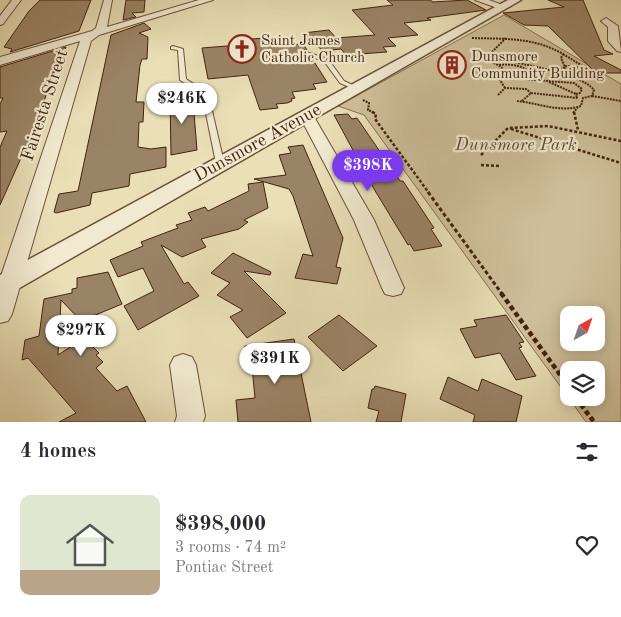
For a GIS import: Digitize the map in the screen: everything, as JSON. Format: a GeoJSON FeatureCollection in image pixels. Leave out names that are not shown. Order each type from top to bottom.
{"type":"FeatureCollection","features":[{"type":"Feature","properties":{"kind":"street"},"geometry":{"type":"LineString","coordinates":[[0,22],[17,0]]}},
{"type":"Feature","properties":{"kind":"street","name":"Fairesta Street"},"geometry":{"type":"LineString","coordinates":[[0,314],[4,285],[86,40],[101,29],[108,0]]}},
{"type":"Feature","properties":{"kind":"street"},"geometry":{"type":"LineString","coordinates":[[479,0],[509,4]]}},
{"type":"Feature","properties":{"kind":"street"},"geometry":{"type":"LineString","coordinates":[[0,61],[202,1]]}},
{"type":"Feature","properties":{"kind":"street","name":"Dunsmore Avenue"},"geometry":{"type":"LineString","coordinates":[[4,285],[306,115],[509,4]]}},
{"type":"Feature","properties":{"kind":"street"},"geometry":{"type":"LineString","coordinates":[[606,21],[613,26],[613,41],[621,49]]}},
{"type":"Feature","properties":{"kind":"street"},"geometry":{"type":"LineString","coordinates":[[306,115],[364,220],[393,288]]}},
{"type":"Feature","properties":{"kind":"street"},"geometry":{"type":"LineString","coordinates":[[184,365],[191,416],[188,422]]}},
{"type":"Feature","properties":{"kind":"lane"},"geometry":{"type":"LineString","coordinates":[[173,48],[180,50],[184,80],[204,93],[220,163]]}},
{"type":"Feature","properties":{"kind":"lane"},"geometry":{"type":"LineString","coordinates":[[303,53],[326,60],[351,91]]}},
{"type":"Feature","properties":{"kind":"path"},"geometry":{"type":"LineString","coordinates":[[454,34],[480,38],[506,38],[540,42],[563,54],[594,72],[592,75],[586,76],[575,74],[564,67],[561,58],[563,54]]}},
{"type":"Feature","properties":{"kind":"path"},"geometry":{"type":"LineString","coordinates":[[506,38],[485,59],[498,65],[512,79]]}},
{"type":"Feature","properties":{"kind":"path"},"geometry":{"type":"LineString","coordinates":[[501,59],[551,72],[564,67],[586,68]]}},
{"type":"Feature","properties":{"kind":"path"},"geometry":{"type":"LineString","coordinates":[[498,65],[504,64],[528,69],[539,81]]}},
{"type":"Feature","properties":{"kind":"path"},"geometry":{"type":"LineString","coordinates":[[471,70],[512,79],[574,83],[581,86],[580,93],[576,94]]}},
{"type":"Feature","properties":{"kind":"path"},"geometry":{"type":"LineString","coordinates":[[557,71],[592,86],[594,90],[592,96]]}},
{"type":"Feature","properties":{"kind":"path"},"geometry":{"type":"LineString","coordinates":[[498,77],[505,88]]}},
{"type":"Feature","properties":{"kind":"path"},"geometry":{"type":"LineString","coordinates":[[548,82],[576,94]]}},
{"type":"Feature","properties":{"kind":"path"},"geometry":{"type":"LineString","coordinates":[[505,88],[526,90],[531,93],[577,98],[592,96],[621,101]]}},
{"type":"Feature","properties":{"kind":"path"},"geometry":{"type":"LineString","coordinates":[[498,95],[505,88]]}},
{"type":"Feature","properties":{"kind":"path"},"geometry":{"type":"LineString","coordinates":[[351,91],[369,102],[368,110],[376,114],[375,119],[560,375]]}},
{"type":"Feature","properties":{"kind":"path"},"geometry":{"type":"LineString","coordinates":[[521,101],[531,93]]}},
{"type":"Feature","properties":{"kind":"path"},"geometry":{"type":"LineString","coordinates":[[576,94],[577,98]]}},
{"type":"Feature","properties":{"kind":"path"},"geometry":{"type":"LineString","coordinates":[[578,130],[573,114],[581,106],[582,98]]}},
{"type":"Feature","properties":{"kind":"path"},"geometry":{"type":"LineString","coordinates":[[517,101],[564,108],[578,107]]}},
{"type":"Feature","properties":{"kind":"path"},"geometry":{"type":"LineString","coordinates":[[538,127],[543,122]]}},
{"type":"Feature","properties":{"kind":"path"},"geometry":{"type":"LineString","coordinates":[[481,155],[508,128],[538,127],[578,130],[621,141]]}},
{"type":"Feature","properties":{"kind":"path"},"geometry":{"type":"LineString","coordinates":[[508,128],[621,163]]}},
{"type":"Feature","properties":{"kind":"path"},"geometry":{"type":"LineString","coordinates":[[481,165],[499,166]]}},
{"type":"Feature","properties":{"kind":"path"},"geometry":{"type":"LineString","coordinates":[[582,406],[594,422]]}},
{"type":"Feature","properties":{"kind":"green space","name":"Dunsmore Park"},"geometry":{"type":"Polygon","coordinates":[[[504,15],[621,84],[621,422],[586,422],[574,406],[605,406],[605,361],[560,361],[560,386],[364,115],[338,106],[504,15]]]}},
{"type":"Feature","properties":{"kind":"building"},"geometry":{"type":"Polygon","coordinates":[[[40,0],[91,0],[79,31],[10,52],[12,49],[4,47],[29,11],[40,0]]]}},
{"type":"Feature","properties":{"kind":"building"},"geometry":{"type":"Polygon","coordinates":[[[126,0],[145,0],[144,12],[132,13],[136,17],[123,20],[126,0]]]}},
{"type":"Feature","properties":{"kind":"building"},"geometry":{"type":"Polygon","coordinates":[[[387,0],[430,0],[433,2],[467,0],[486,10],[404,23],[418,35],[388,38],[396,46],[383,47],[387,52],[346,55],[341,49],[323,51],[303,33],[329,30],[336,38],[375,35],[352,10],[393,5],[387,0]]]}},
{"type":"Feature","properties":{"kind":"building"},"geometry":{"type":"Polygon","coordinates":[[[548,0],[583,0],[604,50],[613,54],[594,56],[621,70],[621,73],[596,73],[548,26],[524,25],[503,13],[564,7],[548,0]]]}},
{"type":"Feature","properties":{"kind":"building"},"geometry":{"type":"Polygon","coordinates":[[[144,23],[151,29],[139,33],[148,37],[147,59],[142,59],[140,65],[136,102],[144,102],[143,122],[139,122],[138,147],[151,149],[166,147],[166,167],[130,174],[129,186],[92,193],[90,205],[56,213],[54,212],[59,194],[78,191],[111,35],[144,23]]]}},
{"type":"Feature","properties":{"kind":"building"},"geometry":{"type":"Polygon","coordinates":[[[266,38],[270,46],[303,44],[307,50],[300,50],[299,55],[313,60],[327,82],[313,84],[316,89],[292,92],[295,98],[287,103],[276,104],[278,108],[260,110],[248,75],[208,79],[202,48],[239,45],[237,40],[266,38]]]}},
{"type":"Feature","properties":{"kind":"building"},"geometry":{"type":"Polygon","coordinates":[[[66,47],[51,80],[38,120],[0,205],[0,147],[7,131],[0,132],[0,104],[3,98],[0,98],[0,67],[66,47]]]}},
{"type":"Feature","properties":{"kind":"building","name":"Dunsmore Community Building"},"geometry":{"type":"Polygon","coordinates":[[[441,55],[459,56],[461,74],[444,72],[441,55]]]}},
{"type":"Feature","properties":{"kind":"building"},"geometry":{"type":"Polygon","coordinates":[[[185,94],[186,102],[193,101],[197,150],[171,155],[170,96],[185,94]]]}},
{"type":"Feature","properties":{"kind":"building"},"geometry":{"type":"Polygon","coordinates":[[[348,114],[352,119],[357,118],[400,181],[403,181],[434,228],[431,229],[442,246],[414,251],[410,244],[408,245],[374,189],[334,115],[348,114]]]}},
{"type":"Feature","properties":{"kind":"building"},"geometry":{"type":"Polygon","coordinates":[[[303,145],[343,238],[336,267],[341,268],[337,284],[295,278],[303,254],[313,256],[293,196],[289,189],[254,179],[286,175],[279,155],[291,153],[288,147],[303,145]]]}},
{"type":"Feature","properties":{"kind":"building"},"geometry":{"type":"Polygon","coordinates":[[[263,182],[268,208],[244,220],[248,222],[239,229],[201,239],[206,247],[182,257],[161,245],[184,284],[188,282],[199,296],[138,330],[124,306],[154,291],[143,268],[118,277],[110,260],[143,246],[141,242],[178,228],[176,225],[192,220],[188,213],[205,207],[208,211],[249,191],[248,184],[263,182]]]}},
{"type":"Feature","properties":{"kind":"building"},"geometry":{"type":"Polygon","coordinates":[[[233,253],[271,272],[270,275],[244,271],[286,313],[247,338],[230,317],[243,310],[217,295],[230,283],[211,273],[233,253]]]}},
{"type":"Feature","properties":{"kind":"building"},"geometry":{"type":"Polygon","coordinates":[[[108,272],[122,304],[81,321],[61,300],[58,355],[84,338],[99,353],[96,355],[103,362],[96,368],[117,391],[127,386],[146,422],[59,422],[76,413],[28,358],[22,360],[25,340],[39,336],[44,299],[72,293],[72,289],[77,288],[77,278],[108,272]]]}},
{"type":"Feature","properties":{"kind":"building"},"geometry":{"type":"Polygon","coordinates":[[[339,315],[377,346],[343,371],[308,337],[339,315]]]}},
{"type":"Feature","properties":{"kind":"building"},"geometry":{"type":"Polygon","coordinates":[[[506,315],[524,342],[519,343],[522,347],[519,348],[536,376],[516,380],[500,353],[475,358],[460,329],[477,326],[474,320],[506,315]]]}},
{"type":"Feature","properties":{"kind":"building"},"geometry":{"type":"Polygon","coordinates":[[[294,339],[311,422],[238,422],[236,400],[255,398],[252,367],[247,368],[245,346],[294,339]]]}},
{"type":"Feature","properties":{"kind":"building"},"geometry":{"type":"Polygon","coordinates":[[[448,377],[478,391],[482,379],[522,396],[516,422],[473,422],[475,415],[440,399],[448,377]]]}},
{"type":"Feature","properties":{"kind":"building"},"geometry":{"type":"Polygon","coordinates":[[[375,386],[406,394],[401,422],[376,422],[379,411],[368,408],[372,389],[375,386]]]}},
{"type":"Feature","properties":{"kind":"place","name":"Saint James Catholic Church"},"geometry":{"type":"Point","coordinates":[242,49]}},
{"type":"Feature","properties":{"kind":"place","name":"Dunsmore Community Building"},"geometry":{"type":"Point","coordinates":[452,65]}}]}
